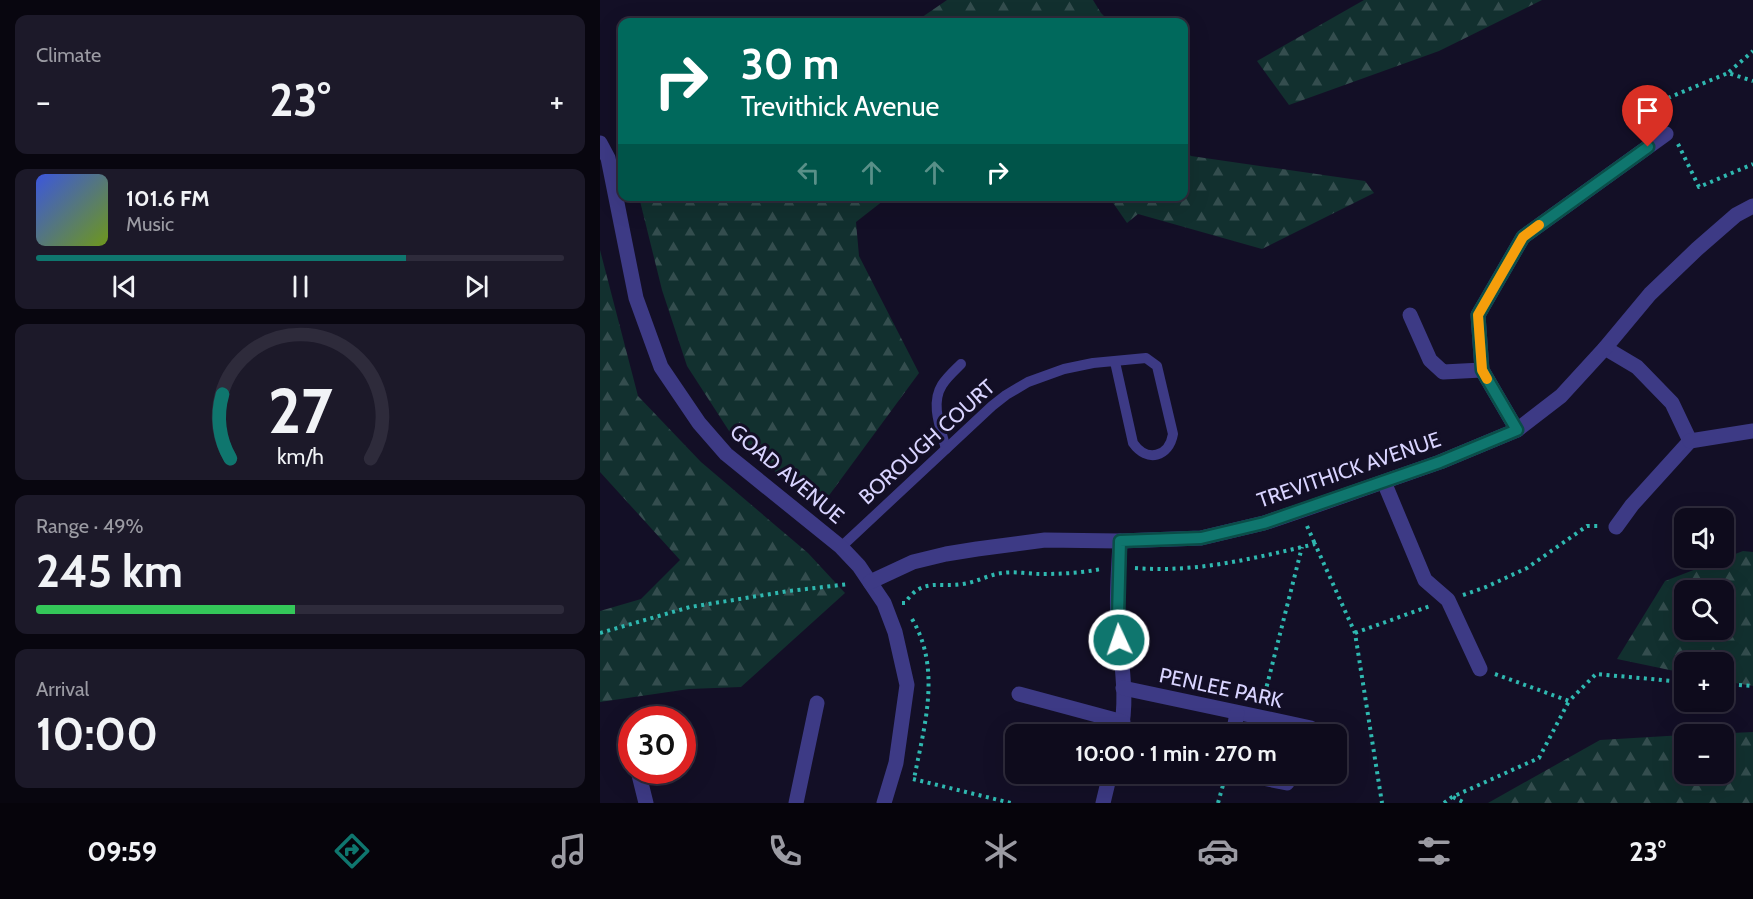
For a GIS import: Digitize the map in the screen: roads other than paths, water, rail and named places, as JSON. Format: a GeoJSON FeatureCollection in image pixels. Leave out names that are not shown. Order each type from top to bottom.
{"type":"FeatureCollection","features":[{"type":"Feature","properties":{"kind":"street"},"geometry":{"type":"LineString","coordinates":[[1517,430],[1482,370],[1478,315],[1523,237],[1666,134]]}},
{"type":"Feature","properties":{"kind":"street","name":"GOAD AVENUE"},"geometry":{"type":"LineString","coordinates":[[600,143],[608,158],[636,298],[661,367],[699,423],[726,454],[841,547],[884,603],[895,632],[907,686],[893,774],[884,803]]}},
{"type":"Feature","properties":{"kind":"street","name":"TREVITHICK AVENUE"},"geometry":{"type":"LineString","coordinates":[[870,582],[913,562],[946,554],[1045,540],[1120,541],[1201,538],[1264,523],[1384,482],[1517,430],[1561,396],[1650,294],[1736,215],[1753,206]]}},
{"type":"Feature","properties":{"kind":"street"},"geometry":{"type":"LineString","coordinates":[[1410,315],[1430,360],[1443,372],[1482,370]]}},
{"type":"Feature","properties":{"kind":"street"},"geometry":{"type":"LineString","coordinates":[[1605,348],[1637,367],[1672,403],[1690,441]]}},
{"type":"Feature","properties":{"kind":"street"},"geometry":{"type":"LineString","coordinates":[[1616,527],[1632,505],[1690,441],[1753,431]]}},
{"type":"Feature","properties":{"kind":"street"},"geometry":{"type":"LineString","coordinates":[[1384,482],[1425,580],[1448,600],[1480,669]]}},
{"type":"Feature","properties":{"kind":"street"},"geometry":{"type":"LineString","coordinates":[[1120,541],[1118,616],[1123,688],[1122,724]]}},
{"type":"Feature","properties":{"kind":"street","name":"PENLEE PARK"},"geometry":{"type":"LineString","coordinates":[[1123,688],[1292,724]]}},
{"type":"Feature","properties":{"kind":"street"},"geometry":{"type":"LineString","coordinates":[[1019,694],[1110,724]]}},
{"type":"Feature","properties":{"kind":"street"},"geometry":{"type":"LineString","coordinates":[[796,803],[817,704]]}},
{"type":"Feature","properties":{"kind":"street"},"geometry":{"type":"LineString","coordinates":[[1235,724],[1237,712]]}},
{"type":"Feature","properties":{"kind":"street"},"geometry":{"type":"LineString","coordinates":[[641,784],[646,803]]}},
{"type":"Feature","properties":{"kind":"street"},"geometry":{"type":"LineString","coordinates":[[1103,803],[1108,784]]}},
{"type":"Feature","properties":{"kind":"lane","name":"BOROUGH COURT"},"geometry":{"type":"LineString","coordinates":[[841,547],[992,406],[1028,382],[1064,369],[1093,363],[1146,358],[1157,366],[1173,434],[1171,444],[1159,454],[1148,455],[1138,450],[1133,443],[1115,362]]}},
{"type":"Feature","properties":{"kind":"lane"},"geometry":{"type":"LineString","coordinates":[[946,449],[938,417],[937,402],[943,384],[961,364]]}}]}
